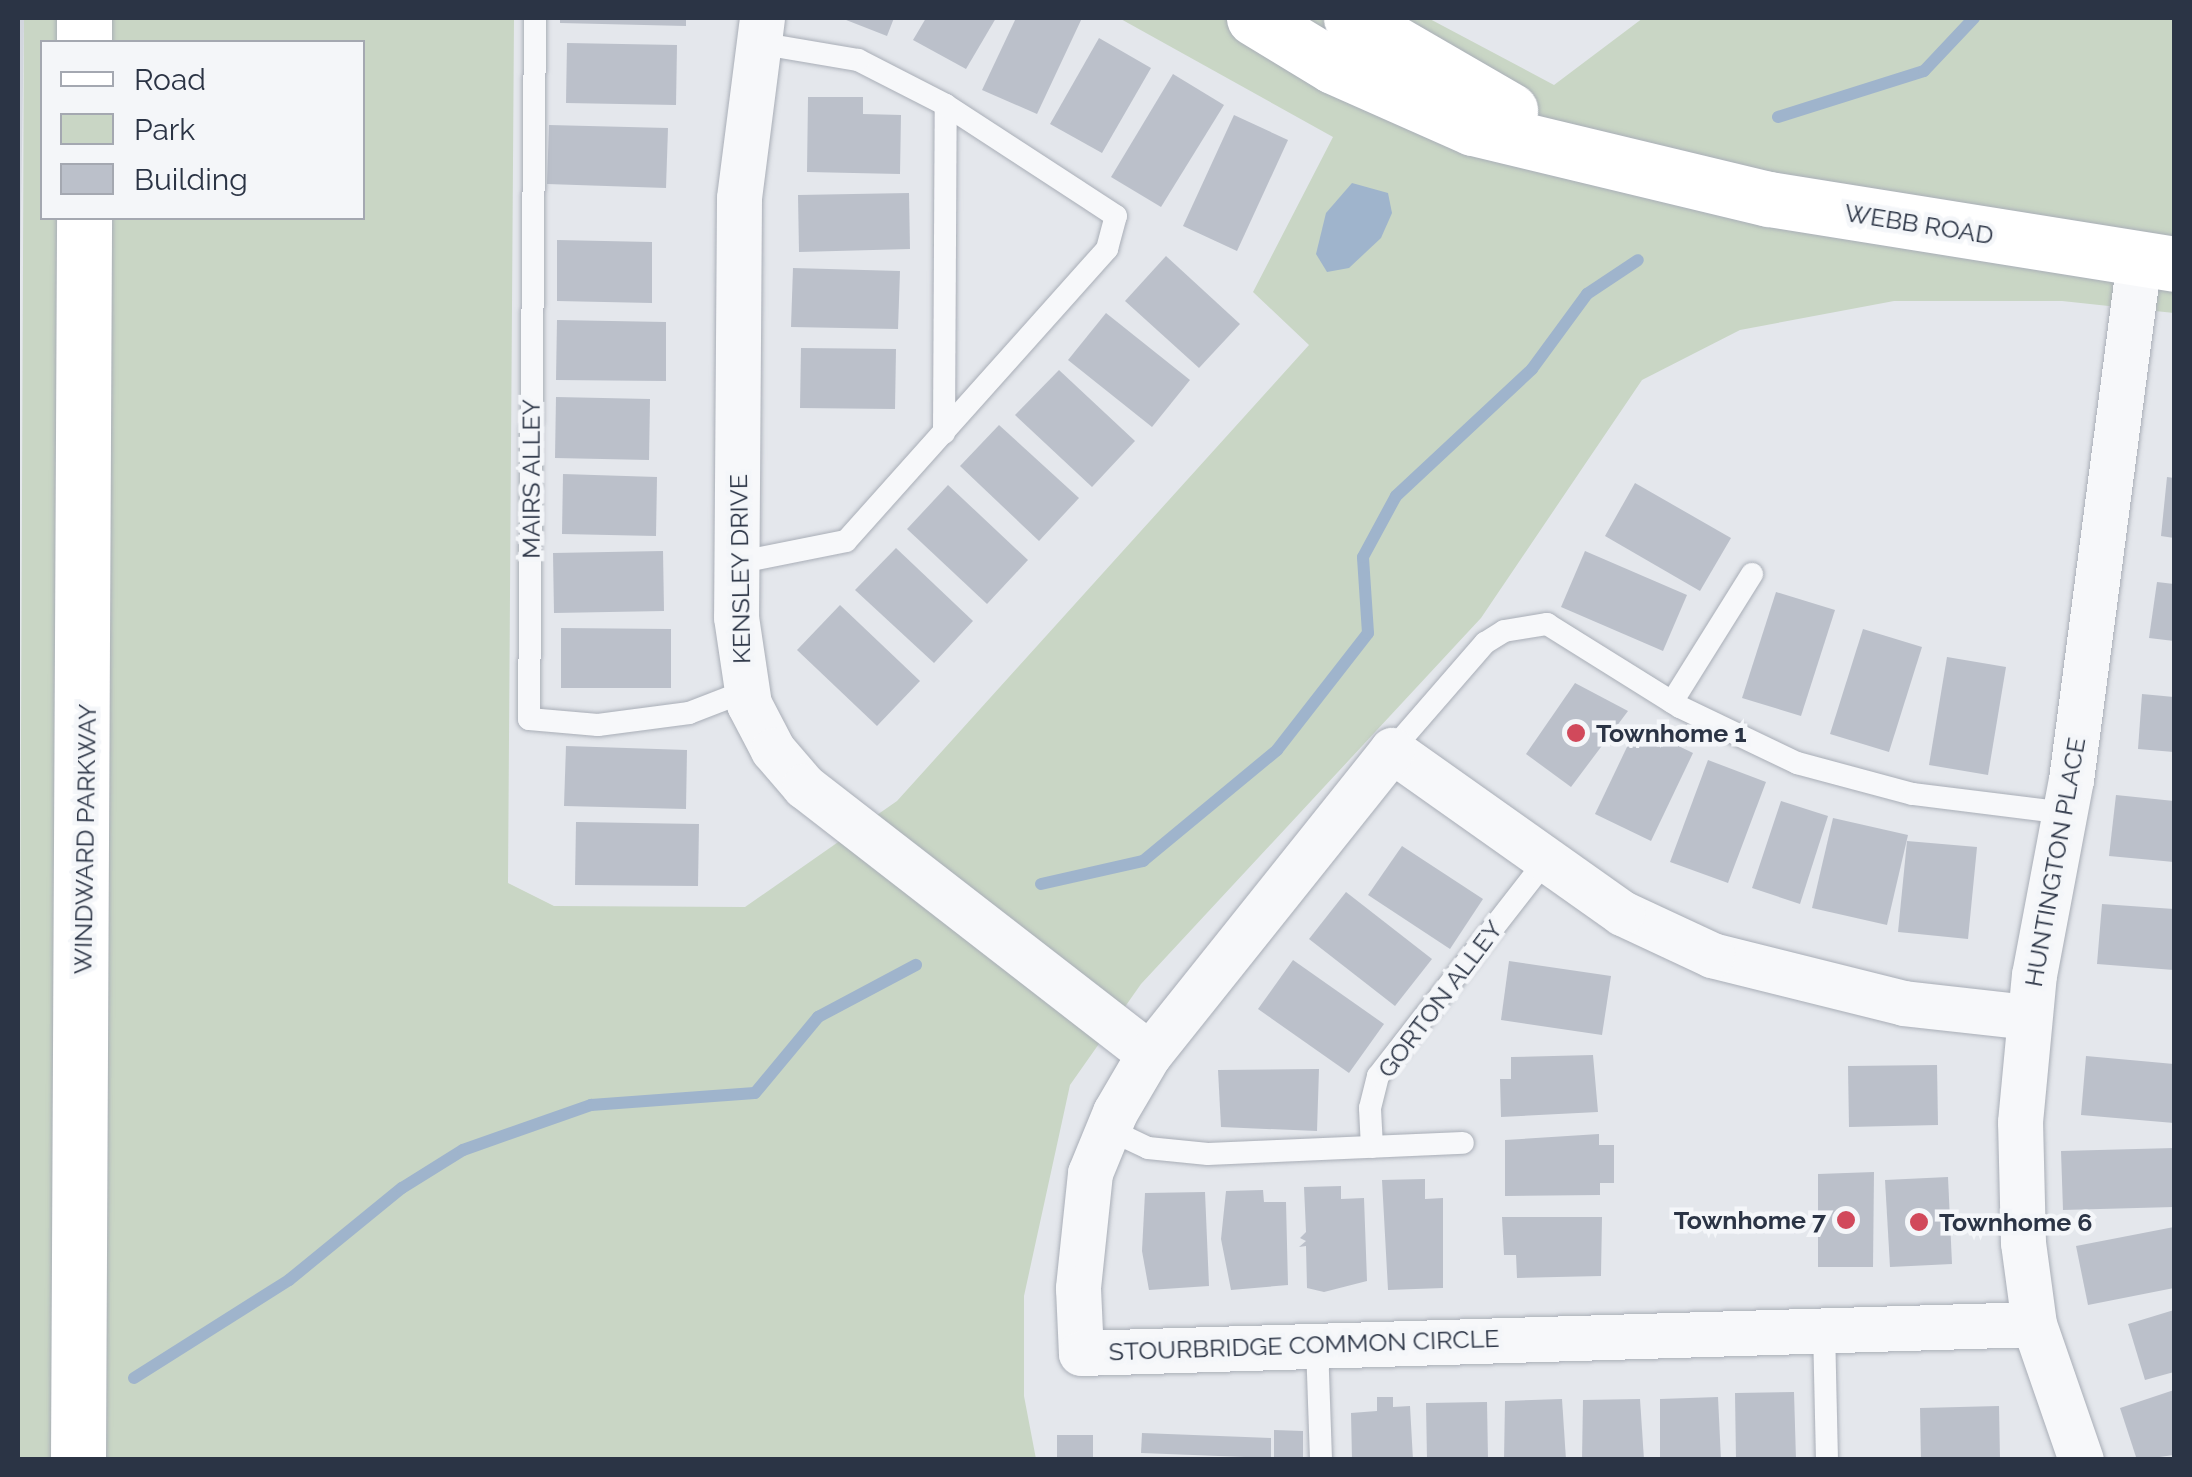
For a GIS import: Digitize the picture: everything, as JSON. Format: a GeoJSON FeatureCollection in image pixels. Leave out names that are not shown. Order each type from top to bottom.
{"type":"FeatureCollection","features":[{"type":"Feature","properties":{"kind":"street","name":"WEBB ROAD"},"geometry":{"type":"LineString","coordinates":[[1254,18],[1333,66],[1473,128],[1787,202],[2157,261]]}},
{"type":"Feature","properties":{"kind":"street","name":"WEBB ROAD"},"geometry":{"type":"LineString","coordinates":[[1351,18],[1416,60],[1572,140],[1665,174]]}},
{"type":"Feature","properties":{"kind":"street","name":"KENSLEY DRIVE"},"geometry":{"type":"LineString","coordinates":[[760,30],[739,198],[736,563],[738,662],[746,691],[773,750],[804,786],[1149,1054]]}},
{"type":"Feature","properties":{"kind":"street","name":"WINDWARD PARKWAY"},"geometry":{"type":"LineString","coordinates":[[78,1460],[84,220]]}},
{"type":"Feature","properties":{"kind":"street","name":"HUNTINGTON PLACE"},"geometry":{"type":"LineString","coordinates":[[2081,1460],[2034,1324],[2023,1243],[2020,1122],[2028,1018],[2157,261]]}},
{"type":"Feature","properties":{"kind":"street","name":"STOURBRIDGE COMMON CIRCLE"},"geometry":{"type":"LineString","coordinates":[[1392,750],[1149,1054],[1108,1129],[1090,1173],[1081,1227],[1081,1353],[2034,1324]]}},
{"type":"Feature","properties":{"kind":"street"},"geometry":{"type":"LineString","coordinates":[[1392,750],[1544,864],[1622,914],[1712,955],[1904,1004],[2028,1018]]}},
{"type":"Feature","properties":{"kind":"lane","name":"MAIRS ALLEY"},"geometry":{"type":"LineString","coordinates":[[535,18],[529,718],[598,725],[689,713],[746,691]]}},
{"type":"Feature","properties":{"kind":"lane"},"geometry":{"type":"LineString","coordinates":[[736,563],[846,541],[1108,249],[1116,216],[946,104],[858,60],[760,30]]}},
{"type":"Feature","properties":{"kind":"lane"},"geometry":{"type":"LineString","coordinates":[[944,433],[946,104]]}},
{"type":"Feature","properties":{"kind":"lane"},"geometry":{"type":"LineString","coordinates":[[1672,702],[1752,574]]}},
{"type":"Feature","properties":{"kind":"lane"},"geometry":{"type":"LineString","coordinates":[[1392,750],[1485,642],[1526,624],[1568,634],[1672,702],[1739,738],[1854,781],[2065,813]]}},
{"type":"Feature","properties":{"kind":"lane","name":"GORTON ALLEY"},"geometry":{"type":"LineString","coordinates":[[1372,1147],[1370,1108],[1378,1076],[1544,864]]}},
{"type":"Feature","properties":{"kind":"lane"},"geometry":{"type":"LineString","coordinates":[[1108,1129],[1172,1152],[1463,1143]]}},
{"type":"Feature","properties":{"kind":"lane"},"geometry":{"type":"LineString","coordinates":[[1824,1328],[1827,1460]]}},
{"type":"Feature","properties":{"kind":"lane"},"geometry":{"type":"LineString","coordinates":[[1318,1345],[1321,1460]]}},
{"type":"Feature","properties":{"kind":"shaded area"},"geometry":{"type":"Polygon","coordinates":[[[18,18],[24,18],[18,405],[18,18]]]}},
{"type":"Feature","properties":{"kind":"green space"},"geometry":{"type":"Polygon","coordinates":[[[24,18],[514,18],[508,883],[554,906],[745,907],[897,801],[1309,345],[1253,292],[1333,137],[1119,18],[1428,18],[1554,85],[1643,18],[2174,18],[2174,313],[2062,301],[1894,301],[1740,330],[1642,380],[1481,618],[1141,984],[1070,1085],[1024,1296],[1024,1396],[1036,1459],[18,1459],[24,18]]]}},
{"type":"Feature","properties":{"kind":"water"},"geometry":{"type":"Polygon","coordinates":[[[1352,183],[1388,193],[1392,213],[1381,238],[1349,268],[1327,272],[1316,254],[1326,213],[1352,183]]]}},
{"type":"Feature","properties":{"kind":"building"},"geometry":{"type":"Polygon","coordinates":[[[560,18],[686,18],[686,26],[560,23],[560,18]]]}},
{"type":"Feature","properties":{"kind":"building"},"geometry":{"type":"Polygon","coordinates":[[[841,18],[894,18],[887,36],[841,18]]]}},
{"type":"Feature","properties":{"kind":"building"},"geometry":{"type":"Polygon","coordinates":[[[926,18],[996,18],[966,69],[913,40],[926,18]]]}},
{"type":"Feature","properties":{"kind":"building"},"geometry":{"type":"Polygon","coordinates":[[[1016,18],[1082,18],[1037,114],[982,90],[1016,18]]]}},
{"type":"Feature","properties":{"kind":"building"},"geometry":{"type":"Polygon","coordinates":[[[1099,38],[1151,68],[1102,153],[1050,124],[1099,38]]]}},
{"type":"Feature","properties":{"kind":"building"},"geometry":{"type":"Polygon","coordinates":[[[567,43],[677,45],[676,105],[566,103],[567,43]]]}},
{"type":"Feature","properties":{"kind":"building"},"geometry":{"type":"Polygon","coordinates":[[[1173,74],[1224,105],[1161,207],[1111,177],[1173,74]]]}},
{"type":"Feature","properties":{"kind":"building"},"geometry":{"type":"Polygon","coordinates":[[[808,97],[863,97],[863,114],[901,115],[900,174],[807,172],[808,97]]]}},
{"type":"Feature","properties":{"kind":"building"},"geometry":{"type":"Polygon","coordinates":[[[1234,115],[1288,140],[1237,251],[1183,226],[1234,115]]]}},
{"type":"Feature","properties":{"kind":"building"},"geometry":{"type":"Polygon","coordinates":[[[549,125],[668,128],[666,188],[547,184],[549,125]]]}},
{"type":"Feature","properties":{"kind":"building"},"geometry":{"type":"Polygon","coordinates":[[[909,193],[910,249],[799,252],[798,195],[909,193]]]}},
{"type":"Feature","properties":{"kind":"building"},"geometry":{"type":"Polygon","coordinates":[[[557,240],[652,242],[652,303],[557,301],[557,240]]]}},
{"type":"Feature","properties":{"kind":"building"},"geometry":{"type":"Polygon","coordinates":[[[1166,256],[1240,324],[1199,368],[1125,301],[1166,256]]]}},
{"type":"Feature","properties":{"kind":"building"},"geometry":{"type":"Polygon","coordinates":[[[793,268],[900,271],[898,329],[791,327],[793,268]]]}},
{"type":"Feature","properties":{"kind":"building"},"geometry":{"type":"Polygon","coordinates":[[[1106,313],[1190,380],[1152,427],[1068,360],[1106,313]]]}},
{"type":"Feature","properties":{"kind":"building"},"geometry":{"type":"Polygon","coordinates":[[[557,320],[666,322],[666,381],[556,380],[557,320]]]}},
{"type":"Feature","properties":{"kind":"building"},"geometry":{"type":"Polygon","coordinates":[[[801,348],[896,349],[895,409],[800,408],[801,348]]]}},
{"type":"Feature","properties":{"kind":"building"},"geometry":{"type":"Polygon","coordinates":[[[1059,370],[1135,441],[1092,487],[1015,415],[1059,370]]]}},
{"type":"Feature","properties":{"kind":"building"},"geometry":{"type":"Polygon","coordinates":[[[556,397],[650,399],[649,460],[555,458],[556,397]]]}},
{"type":"Feature","properties":{"kind":"building"},"geometry":{"type":"Polygon","coordinates":[[[999,425],[1079,498],[1039,541],[960,466],[999,425]]]}},
{"type":"Feature","properties":{"kind":"building"},"geometry":{"type":"Polygon","coordinates":[[[563,474],[657,477],[656,536],[562,534],[563,474]]]}},
{"type":"Feature","properties":{"kind":"building"},"geometry":{"type":"Polygon","coordinates":[[[2167,477],[2174,478],[2174,538],[2161,536],[2167,477]]]}},
{"type":"Feature","properties":{"kind":"building"},"geometry":{"type":"Polygon","coordinates":[[[1635,483],[1731,538],[1700,591],[1605,536],[1635,483]]]}},
{"type":"Feature","properties":{"kind":"building"},"geometry":{"type":"Polygon","coordinates":[[[948,485],[1028,560],[987,604],[907,529],[948,485]]]}},
{"type":"Feature","properties":{"kind":"building"},"geometry":{"type":"Polygon","coordinates":[[[896,548],[973,621],[934,663],[855,590],[896,548]]]}},
{"type":"Feature","properties":{"kind":"building"},"geometry":{"type":"Polygon","coordinates":[[[663,551],[664,611],[554,613],[553,553],[663,551]]]}},
{"type":"Feature","properties":{"kind":"building"},"geometry":{"type":"Polygon","coordinates":[[[1585,551],[1687,595],[1663,651],[1561,607],[1585,551]]]}},
{"type":"Feature","properties":{"kind":"building"},"geometry":{"type":"Polygon","coordinates":[[[2157,582],[2174,584],[2174,641],[2149,638],[2157,582]]]}},
{"type":"Feature","properties":{"kind":"building"},"geometry":{"type":"Polygon","coordinates":[[[1776,592],[1835,610],[1801,716],[1742,698],[1776,592]]]}},
{"type":"Feature","properties":{"kind":"building"},"geometry":{"type":"Polygon","coordinates":[[[840,605],[920,681],[877,726],[797,650],[840,605]]]}},
{"type":"Feature","properties":{"kind":"building"},"geometry":{"type":"Polygon","coordinates":[[[561,628],[671,629],[671,688],[561,688],[561,628]]]}},
{"type":"Feature","properties":{"kind":"building"},"geometry":{"type":"Polygon","coordinates":[[[1863,629],[1922,647],[1889,752],[1830,734],[1863,629]]]}},
{"type":"Feature","properties":{"kind":"building"},"geometry":{"type":"Polygon","coordinates":[[[1947,657],[2006,667],[1988,775],[1929,765],[1947,657]]]}},
{"type":"Feature","properties":{"kind":"building","name":"Townhome 1"},"geometry":{"type":"Polygon","coordinates":[[[1575,683],[1628,711],[1571,787],[1526,754],[1575,683]]]}},
{"type":"Feature","properties":{"kind":"building"},"geometry":{"type":"Polygon","coordinates":[[[2142,694],[2174,697],[2174,752],[2138,749],[2142,694]]]}},
{"type":"Feature","properties":{"kind":"building"},"geometry":{"type":"Polygon","coordinates":[[[1637,726],[1693,753],[1651,841],[1595,814],[1637,726]]]}},
{"type":"Feature","properties":{"kind":"building"},"geometry":{"type":"Polygon","coordinates":[[[566,746],[687,750],[686,809],[564,806],[566,746]]]}},
{"type":"Feature","properties":{"kind":"building"},"geometry":{"type":"Polygon","coordinates":[[[1708,760],[1766,782],[1728,883],[1670,862],[1708,760]]]}},
{"type":"Feature","properties":{"kind":"building"},"geometry":{"type":"Polygon","coordinates":[[[2116,795],[2174,801],[2174,862],[2109,856],[2116,795]]]}},
{"type":"Feature","properties":{"kind":"building"},"geometry":{"type":"Polygon","coordinates":[[[1781,801],[1828,816],[1800,904],[1752,888],[1781,801]]]}},
{"type":"Feature","properties":{"kind":"building"},"geometry":{"type":"Polygon","coordinates":[[[1833,818],[1908,835],[1887,925],[1812,908],[1833,818]]]}},
{"type":"Feature","properties":{"kind":"building"},"geometry":{"type":"Polygon","coordinates":[[[576,822],[699,824],[698,886],[575,885],[576,822]]]}},
{"type":"Feature","properties":{"kind":"building"},"geometry":{"type":"Polygon","coordinates":[[[1907,841],[1977,847],[1968,939],[1898,932],[1907,841]]]}},
{"type":"Feature","properties":{"kind":"building"},"geometry":{"type":"Polygon","coordinates":[[[1402,846],[1483,899],[1450,949],[1368,895],[1402,846]]]}},
{"type":"Feature","properties":{"kind":"building"},"geometry":{"type":"Polygon","coordinates":[[[1346,892],[1432,959],[1395,1006],[1309,939],[1346,892]]]}},
{"type":"Feature","properties":{"kind":"building"},"geometry":{"type":"Polygon","coordinates":[[[2102,904],[2174,909],[2174,970],[2097,964],[2102,904]]]}},
{"type":"Feature","properties":{"kind":"building"},"geometry":{"type":"Polygon","coordinates":[[[1293,960],[1384,1024],[1349,1073],[1258,1009],[1293,960]]]}},
{"type":"Feature","properties":{"kind":"building"},"geometry":{"type":"Polygon","coordinates":[[[1509,961],[1611,976],[1602,1035],[1501,1020],[1509,961]]]}},
{"type":"Feature","properties":{"kind":"building"},"geometry":{"type":"Polygon","coordinates":[[[1593,1055],[1598,1112],[1501,1117],[1500,1079],[1511,1079],[1511,1057],[1593,1055]]]}},
{"type":"Feature","properties":{"kind":"building"},"geometry":{"type":"Polygon","coordinates":[[[2086,1056],[2174,1064],[2174,1123],[2081,1115],[2086,1056]]]}},
{"type":"Feature","properties":{"kind":"building"},"geometry":{"type":"Polygon","coordinates":[[[1937,1065],[1938,1125],[1849,1127],[1848,1066],[1937,1065]]]}},
{"type":"Feature","properties":{"kind":"building"},"geometry":{"type":"Polygon","coordinates":[[[1319,1069],[1317,1131],[1221,1127],[1218,1070],[1319,1069]]]}},
{"type":"Feature","properties":{"kind":"building"},"geometry":{"type":"Polygon","coordinates":[[[1599,1134],[1599,1145],[1614,1145],[1614,1183],[1600,1183],[1600,1195],[1505,1196],[1505,1140],[1599,1134]]]}},
{"type":"Feature","properties":{"kind":"building"},"geometry":{"type":"Polygon","coordinates":[[[2174,1148],[2174,1207],[2063,1210],[2061,1151],[2174,1148]]]}},
{"type":"Feature","properties":{"kind":"building","name":"Townhome 7"},"geometry":{"type":"Polygon","coordinates":[[[1874,1172],[1873,1267],[1818,1267],[1818,1174],[1874,1172]]]}},
{"type":"Feature","properties":{"kind":"building","name":"Townhome 6"},"geometry":{"type":"Polygon","coordinates":[[[1948,1177],[1952,1264],[1890,1267],[1885,1180],[1948,1177]]]}},
{"type":"Feature","properties":{"kind":"building"},"geometry":{"type":"Polygon","coordinates":[[[1425,1179],[1425,1199],[1443,1198],[1443,1288],[1388,1290],[1382,1180],[1425,1179]]]}},
{"type":"Feature","properties":{"kind":"building"},"geometry":{"type":"Polygon","coordinates":[[[1341,1186],[1341,1199],[1364,1198],[1367,1281],[1324,1292],[1307,1288],[1306,1246],[1299,1247],[1306,1241],[1300,1238],[1306,1232],[1304,1187],[1341,1186]]]}},
{"type":"Feature","properties":{"kind":"building"},"geometry":{"type":"Polygon","coordinates":[[[1263,1190],[1264,1202],[1286,1202],[1288,1285],[1231,1290],[1221,1239],[1226,1191],[1263,1190]]]}},
{"type":"Feature","properties":{"kind":"building"},"geometry":{"type":"Polygon","coordinates":[[[1205,1192],[1209,1286],[1149,1290],[1142,1251],[1145,1193],[1205,1192]]]}},
{"type":"Feature","properties":{"kind":"building"},"geometry":{"type":"Polygon","coordinates":[[[1502,1217],[1602,1217],[1601,1276],[1517,1278],[1516,1255],[1504,1255],[1502,1217]]]}},
{"type":"Feature","properties":{"kind":"building"},"geometry":{"type":"Polygon","coordinates":[[[2174,1227],[2174,1288],[2088,1305],[2076,1246],[2174,1227]]]}},
{"type":"Feature","properties":{"kind":"building"},"geometry":{"type":"Polygon","coordinates":[[[2174,1310],[2174,1372],[2145,1380],[2128,1324],[2174,1310]]]}},
{"type":"Feature","properties":{"kind":"building"},"geometry":{"type":"Polygon","coordinates":[[[2174,1390],[2174,1455],[2137,1460],[2120,1408],[2174,1390]]]}},
{"type":"Feature","properties":{"kind":"building"},"geometry":{"type":"Polygon","coordinates":[[[1794,1392],[1796,1460],[1736,1460],[1735,1393],[1794,1392]]]}},
{"type":"Feature","properties":{"kind":"building"},"geometry":{"type":"Polygon","coordinates":[[[1377,1397],[1393,1397],[1393,1407],[1410,1406],[1413,1460],[1352,1460],[1351,1413],[1377,1411],[1377,1397]]]}},
{"type":"Feature","properties":{"kind":"building"},"geometry":{"type":"Polygon","coordinates":[[[1718,1397],[1721,1460],[1660,1460],[1660,1399],[1718,1397]]]}},
{"type":"Feature","properties":{"kind":"building"},"geometry":{"type":"Polygon","coordinates":[[[1562,1399],[1566,1460],[1504,1460],[1505,1401],[1562,1399]]]}},
{"type":"Feature","properties":{"kind":"building"},"geometry":{"type":"Polygon","coordinates":[[[1640,1399],[1644,1460],[1582,1460],[1583,1400],[1640,1399]]]}},
{"type":"Feature","properties":{"kind":"building"},"geometry":{"type":"Polygon","coordinates":[[[1487,1402],[1488,1460],[1427,1460],[1426,1403],[1487,1402]]]}},
{"type":"Feature","properties":{"kind":"building"},"geometry":{"type":"Polygon","coordinates":[[[1999,1406],[2000,1460],[1921,1460],[1920,1408],[1999,1406]]]}},
{"type":"Feature","properties":{"kind":"building"},"geometry":{"type":"Polygon","coordinates":[[[1274,1430],[1303,1431],[1303,1460],[1274,1460],[1274,1430]]]}},
{"type":"Feature","properties":{"kind":"building"},"geometry":{"type":"Polygon","coordinates":[[[1142,1433],[1271,1438],[1271,1458],[1141,1453],[1142,1433]]]}},
{"type":"Feature","properties":{"kind":"building"},"geometry":{"type":"Polygon","coordinates":[[[1057,1435],[1093,1435],[1093,1460],[1057,1460],[1057,1435]]]}},
{"type":"Feature","properties":{"kind":"waterway"},"geometry":{"type":"LineString","coordinates":[[1778,117],[1924,71],[1974,18]]}},
{"type":"Feature","properties":{"kind":"waterway"},"geometry":{"type":"LineString","coordinates":[[1041,884],[1143,861],[1277,750],[1368,633],[1363,557],[1396,496],[1532,369],[1587,294],[1638,260]]}},
{"type":"Feature","properties":{"kind":"waterway"},"geometry":{"type":"LineString","coordinates":[[134,1378],[289,1280],[402,1188],[463,1150],[591,1105],[755,1093],[818,1017],[916,965]]}},
{"type":"Feature","properties":{"kind":"place","name":"Townhome 1"},"geometry":{"type":"Point","coordinates":[1576,733]}},
{"type":"Feature","properties":{"kind":"place","name":"Townhome 7"},"geometry":{"type":"Point","coordinates":[1846,1220]}},
{"type":"Feature","properties":{"kind":"place","name":"Townhome 6"},"geometry":{"type":"Point","coordinates":[1919,1222]}}]}
